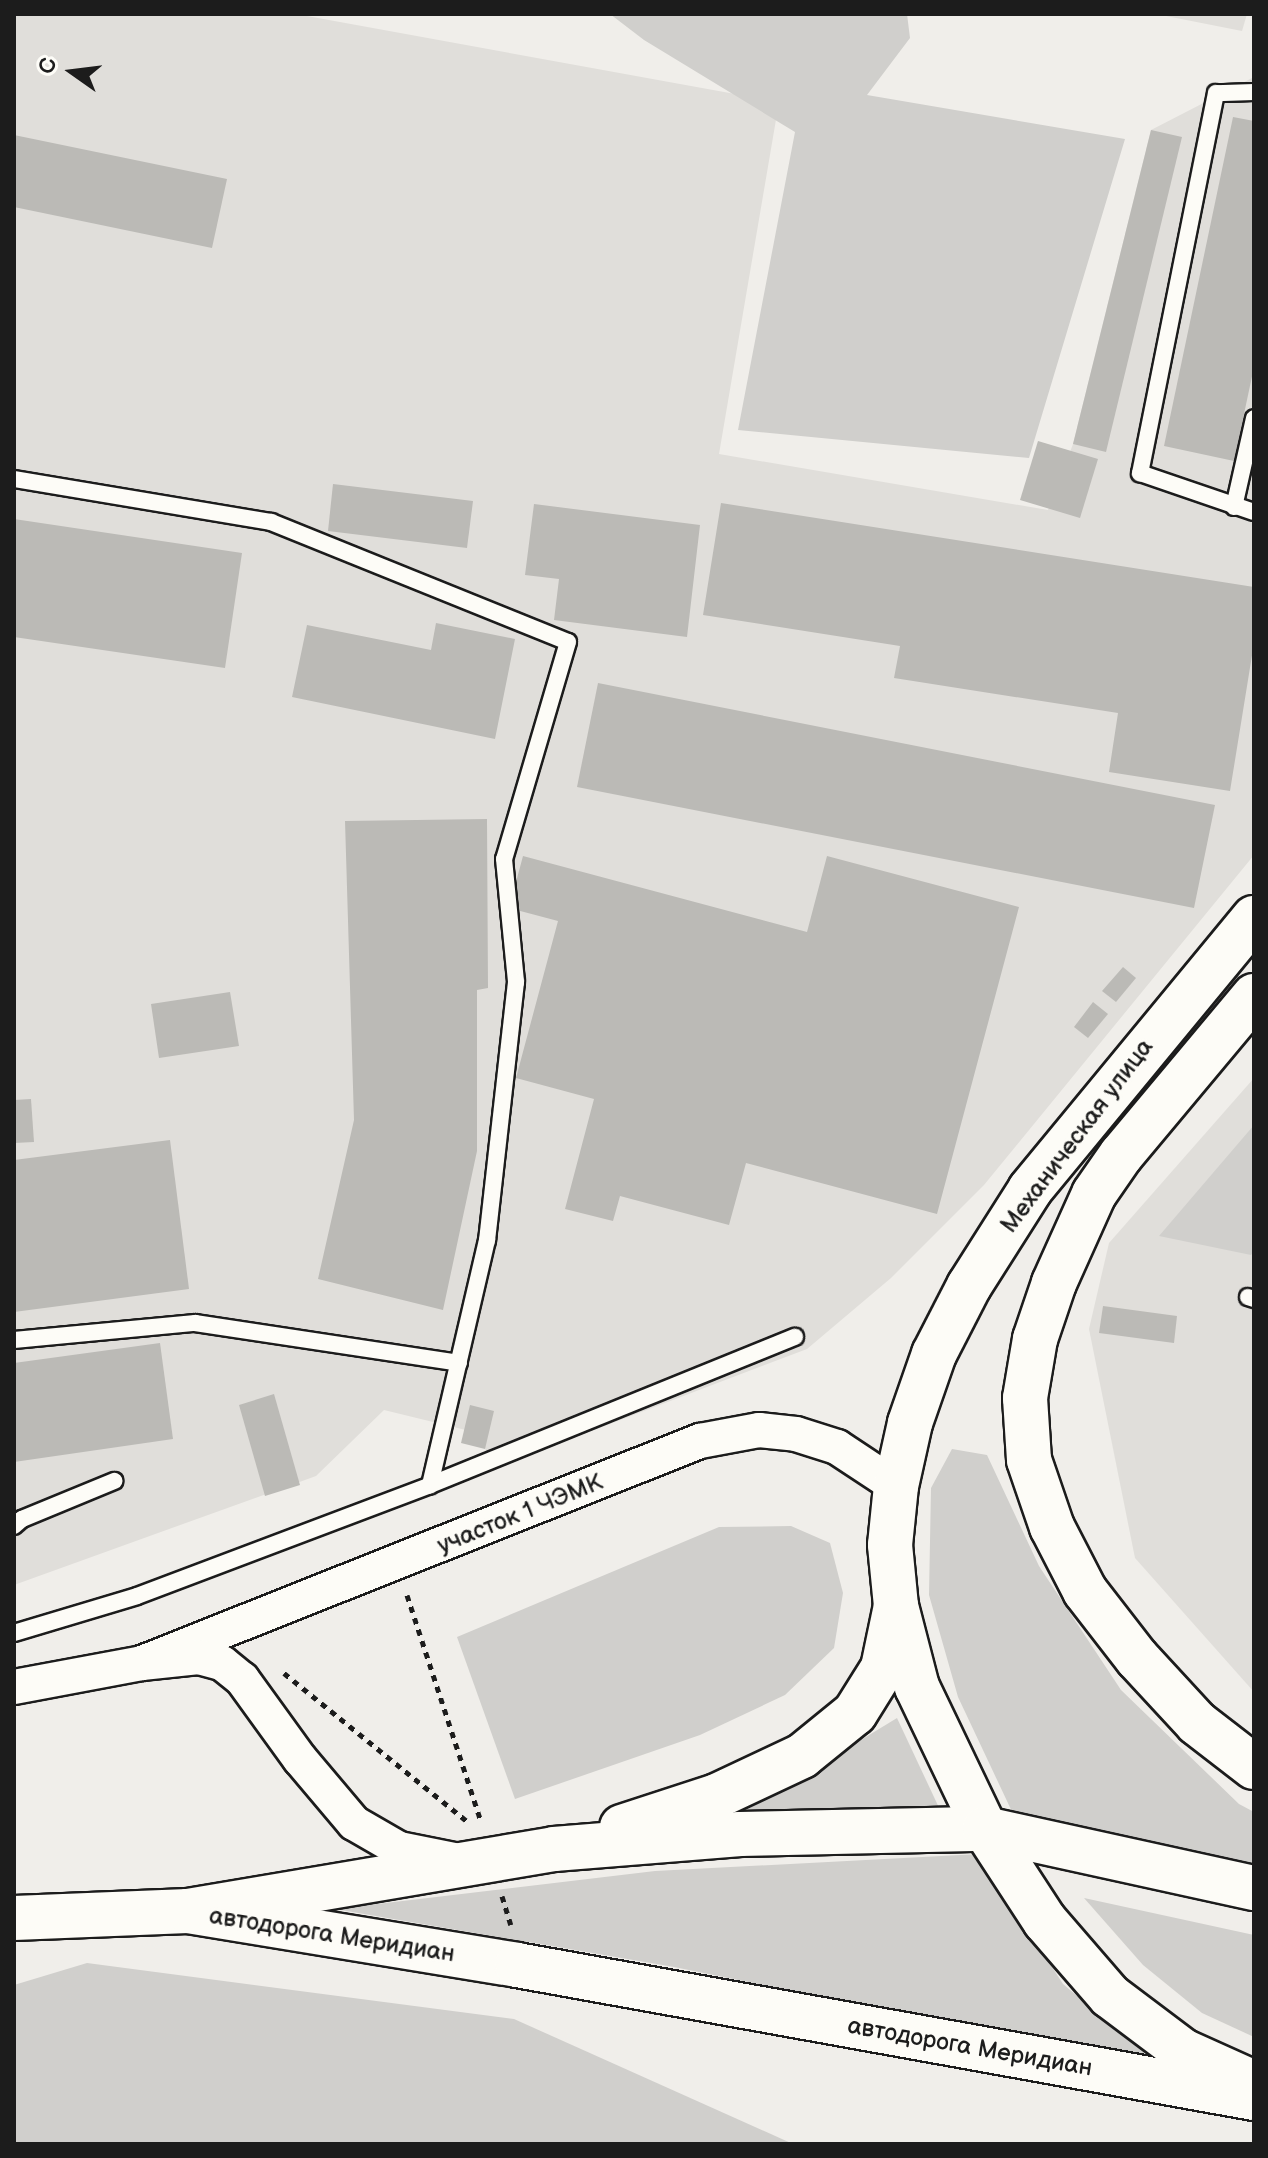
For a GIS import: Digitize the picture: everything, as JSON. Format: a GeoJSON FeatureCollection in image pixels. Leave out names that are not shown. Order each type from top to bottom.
{"type":"FeatureCollection","features":[{"type":"Feature","properties":{"kind":"main road","name":"Механическая улица"},"geometry":{"type":"LineString","coordinates":[[1254,918],[1039,1179],[999,1238],[934,1354],[910,1423],[896,1486],[890,1545],[896,1606],[917,1687],[985,1829],[1045,1921],[1110,1996],[1183,2051],[1254,2083]]}},
{"type":"Feature","properties":{"kind":"main road","name":"Механическая улица"},"geometry":{"type":"LineString","coordinates":[[1254,996],[1121,1155],[1094,1194],[1054,1283],[1035,1339],[1025,1398],[1029,1460],[1052,1527],[1085,1591],[1137,1658],[1197,1723],[1254,1767]]}},
{"type":"Feature","properties":{"kind":"main road"},"geometry":{"type":"LineString","coordinates":[[554,1849],[717,1796],[802,1756],[855,1713],[883,1668],[896,1606]]}},
{"type":"Feature","properties":{"kind":"main road","name":"автодорога Меридиан"},"geometry":{"type":"LineString","coordinates":[[188,1911],[483,1854],[740,1834],[985,1829],[1254,1888]]}},
{"type":"Feature","properties":{"kind":"main road"},"geometry":{"type":"LineString","coordinates":[[14,1918],[188,1911]]}},
{"type":"Feature","properties":{"kind":"main road","name":"автодорога Меридиан"},"geometry":{"type":"LineString","coordinates":[[188,1911],[517,1965],[1254,2098]]}},
{"type":"Feature","properties":{"kind":"street","name":"участок 1 ЧЭМК"},"geometry":{"type":"LineString","coordinates":[[142,1663],[700,1441],[759,1430],[796,1434],[837,1447],[896,1486]]}},
{"type":"Feature","properties":{"kind":"street","name":"участок 1 ЧЭМК"},"geometry":{"type":"LineString","coordinates":[[14,1687],[142,1663],[199,1657],[222,1663],[242,1679],[300,1759],[354,1823],[399,1849],[483,1854]]}},
{"type":"Feature","properties":{"kind":"lane"},"geometry":{"type":"LineString","coordinates":[[1254,92],[1216,93],[1140,473],[1254,512]]}},
{"type":"Feature","properties":{"kind":"lane"},"geometry":{"type":"LineString","coordinates":[[1234,507],[1254,418]]}},
{"type":"Feature","properties":{"kind":"lane"},"geometry":{"type":"LineString","coordinates":[[14,479],[271,522],[568,642],[504,859],[516,982],[487,1240],[430,1485]]}},
{"type":"Feature","properties":{"kind":"lane"},"geometry":{"type":"LineString","coordinates":[[14,1340],[195,1323],[459,1363]]}},
{"type":"Feature","properties":{"kind":"lane"},"geometry":{"type":"LineString","coordinates":[[14,1633],[137,1596],[430,1485],[795,1337]]}},
{"type":"Feature","properties":{"kind":"lane"},"geometry":{"type":"LineString","coordinates":[[14,1526],[22,1519],[114,1481]]}},
{"type":"Feature","properties":{"kind":"path"},"geometry":{"type":"LineString","coordinates":[[397,1564],[483,1854],[516,1941],[517,1965]]}},
{"type":"Feature","properties":{"kind":"path"},"geometry":{"type":"LineString","coordinates":[[279,1668],[483,1854]]}},
{"type":"Feature","properties":{"kind":"shaded area"},"geometry":{"type":"Polygon","coordinates":[[[14,14],[296,14],[779,102],[719,454],[1048,510],[1073,444],[1151,130],[1254,77],[1254,855],[984,1185],[891,1278],[807,1349],[494,1468],[478,1433],[384,1410],[316,1476],[14,1585],[14,14]]]}},
{"type":"Feature","properties":{"kind":"shaded area"},"geometry":{"type":"Polygon","coordinates":[[[610,14],[907,14],[910,38],[867,95],[1125,139],[1029,458],[738,430],[795,132],[644,40],[610,14]]]}},
{"type":"Feature","properties":{"kind":"shaded area"},"geometry":{"type":"Polygon","coordinates":[[[1156,14],[1247,14],[1242,31],[1156,14]]]}},
{"type":"Feature","properties":{"kind":"shaded area"},"geometry":{"type":"Polygon","coordinates":[[[1254,1078],[1254,1692],[1135,1558],[1089,1329],[1109,1243],[1254,1078]]]}},
{"type":"Feature","properties":{"kind":"shaded area"},"geometry":{"type":"Polygon","coordinates":[[[1254,1125],[1254,1251],[1251,1255],[1159,1236],[1254,1125]]]}},
{"type":"Feature","properties":{"kind":"shaded area"},"geometry":{"type":"Polygon","coordinates":[[[952,1449],[987,1455],[1039,1566],[1121,1690],[1239,1804],[1254,1812],[1254,1873],[1015,1818],[958,1697],[929,1595],[931,1488],[952,1449]]]}},
{"type":"Feature","properties":{"kind":"shaded area"},"geometry":{"type":"Polygon","coordinates":[[[791,1526],[830,1543],[843,1593],[834,1648],[785,1695],[700,1735],[515,1799],[457,1637],[719,1527],[791,1526]]]}},
{"type":"Feature","properties":{"kind":"shaded area"},"geometry":{"type":"Polygon","coordinates":[[[897,1718],[941,1812],[725,1823],[897,1718]]]}},
{"type":"Feature","properties":{"kind":"shaded area"},"geometry":{"type":"Polygon","coordinates":[[[979,1854],[1063,1984],[1158,2065],[674,1967],[335,1909],[655,1871],[979,1854]]]}},
{"type":"Feature","properties":{"kind":"shaded area"},"geometry":{"type":"Polygon","coordinates":[[[1084,1898],[1254,1935],[1254,2037],[1202,2013],[1143,1965],[1084,1898]]]}},
{"type":"Feature","properties":{"kind":"shaded area"},"geometry":{"type":"Polygon","coordinates":[[[87,1963],[514,2019],[793,2144],[14,2144],[14,1985],[87,1963]]]}},
{"type":"Feature","properties":{"kind":"building"},"geometry":{"type":"Polygon","coordinates":[[[1233,117],[1254,121],[1254,367],[1234,461],[1164,446],[1233,117]]]}},
{"type":"Feature","properties":{"kind":"building"},"geometry":{"type":"Polygon","coordinates":[[[1151,130],[1182,137],[1106,452],[1073,444],[1151,130]]]}},
{"type":"Feature","properties":{"kind":"building"},"geometry":{"type":"Polygon","coordinates":[[[14,135],[227,179],[212,248],[14,207],[14,135]]]}},
{"type":"Feature","properties":{"kind":"building"},"geometry":{"type":"Polygon","coordinates":[[[1038,441],[1098,459],[1080,518],[1020,500],[1038,441]]]}},
{"type":"Feature","properties":{"kind":"building"},"geometry":{"type":"Polygon","coordinates":[[[333,484],[473,501],[467,548],[328,531],[333,484]]]}},
{"type":"Feature","properties":{"kind":"building"},"geometry":{"type":"Polygon","coordinates":[[[721,503],[1254,587],[1254,643],[1230,791],[1109,772],[1118,713],[894,678],[900,646],[703,615],[721,503]]]}},
{"type":"Feature","properties":{"kind":"building"},"geometry":{"type":"Polygon","coordinates":[[[534,504],[700,525],[687,637],[554,620],[559,579],[525,575],[534,504]]]}},
{"type":"Feature","properties":{"kind":"building"},"geometry":{"type":"Polygon","coordinates":[[[14,519],[242,553],[225,668],[14,637],[14,519]]]}},
{"type":"Feature","properties":{"kind":"building"},"geometry":{"type":"Polygon","coordinates":[[[436,623],[515,639],[495,739],[292,697],[307,625],[431,650],[436,623]]]}},
{"type":"Feature","properties":{"kind":"building"},"geometry":{"type":"Polygon","coordinates":[[[598,683],[1215,805],[1194,908],[577,787],[598,683]]]}},
{"type":"Feature","properties":{"kind":"building"},"geometry":{"type":"Polygon","coordinates":[[[487,819],[488,988],[477,990],[477,1151],[443,1310],[318,1279],[354,1120],[345,821],[487,819]]]}},
{"type":"Feature","properties":{"kind":"building"},"geometry":{"type":"Polygon","coordinates":[[[523,856],[807,932],[827,856],[1019,907],[937,1214],[746,1163],[729,1225],[620,1196],[613,1221],[565,1209],[594,1099],[516,1078],[558,921],[509,908],[523,856]]]}},
{"type":"Feature","properties":{"kind":"building"},"geometry":{"type":"Polygon","coordinates":[[[1123,967],[1136,978],[1116,1002],[1102,991],[1123,967]]]}},
{"type":"Feature","properties":{"kind":"building"},"geometry":{"type":"Polygon","coordinates":[[[230,992],[239,1046],[159,1058],[151,1004],[230,992]]]}},
{"type":"Feature","properties":{"kind":"building"},"geometry":{"type":"Polygon","coordinates":[[[1093,1002],[1108,1014],[1088,1038],[1074,1027],[1093,1002]]]}},
{"type":"Feature","properties":{"kind":"building"},"geometry":{"type":"Polygon","coordinates":[[[31,1099],[34,1142],[14,1143],[14,1100],[31,1099]]]}},
{"type":"Feature","properties":{"kind":"building"},"geometry":{"type":"Polygon","coordinates":[[[170,1140],[189,1289],[14,1312],[14,1160],[170,1140]]]}},
{"type":"Feature","properties":{"kind":"building"},"geometry":{"type":"Polygon","coordinates":[[[1103,1306],[1177,1316],[1174,1343],[1099,1333],[1103,1306]]]}},
{"type":"Feature","properties":{"kind":"building"},"geometry":{"type":"Polygon","coordinates":[[[160,1343],[173,1439],[14,1462],[14,1363],[160,1343]]]}},
{"type":"Feature","properties":{"kind":"building"},"geometry":{"type":"Polygon","coordinates":[[[274,1394],[300,1485],[265,1496],[239,1405],[274,1394]]]}},
{"type":"Feature","properties":{"kind":"building"},"geometry":{"type":"Polygon","coordinates":[[[470,1405],[494,1411],[485,1449],[461,1443],[470,1405]]]}}]}
